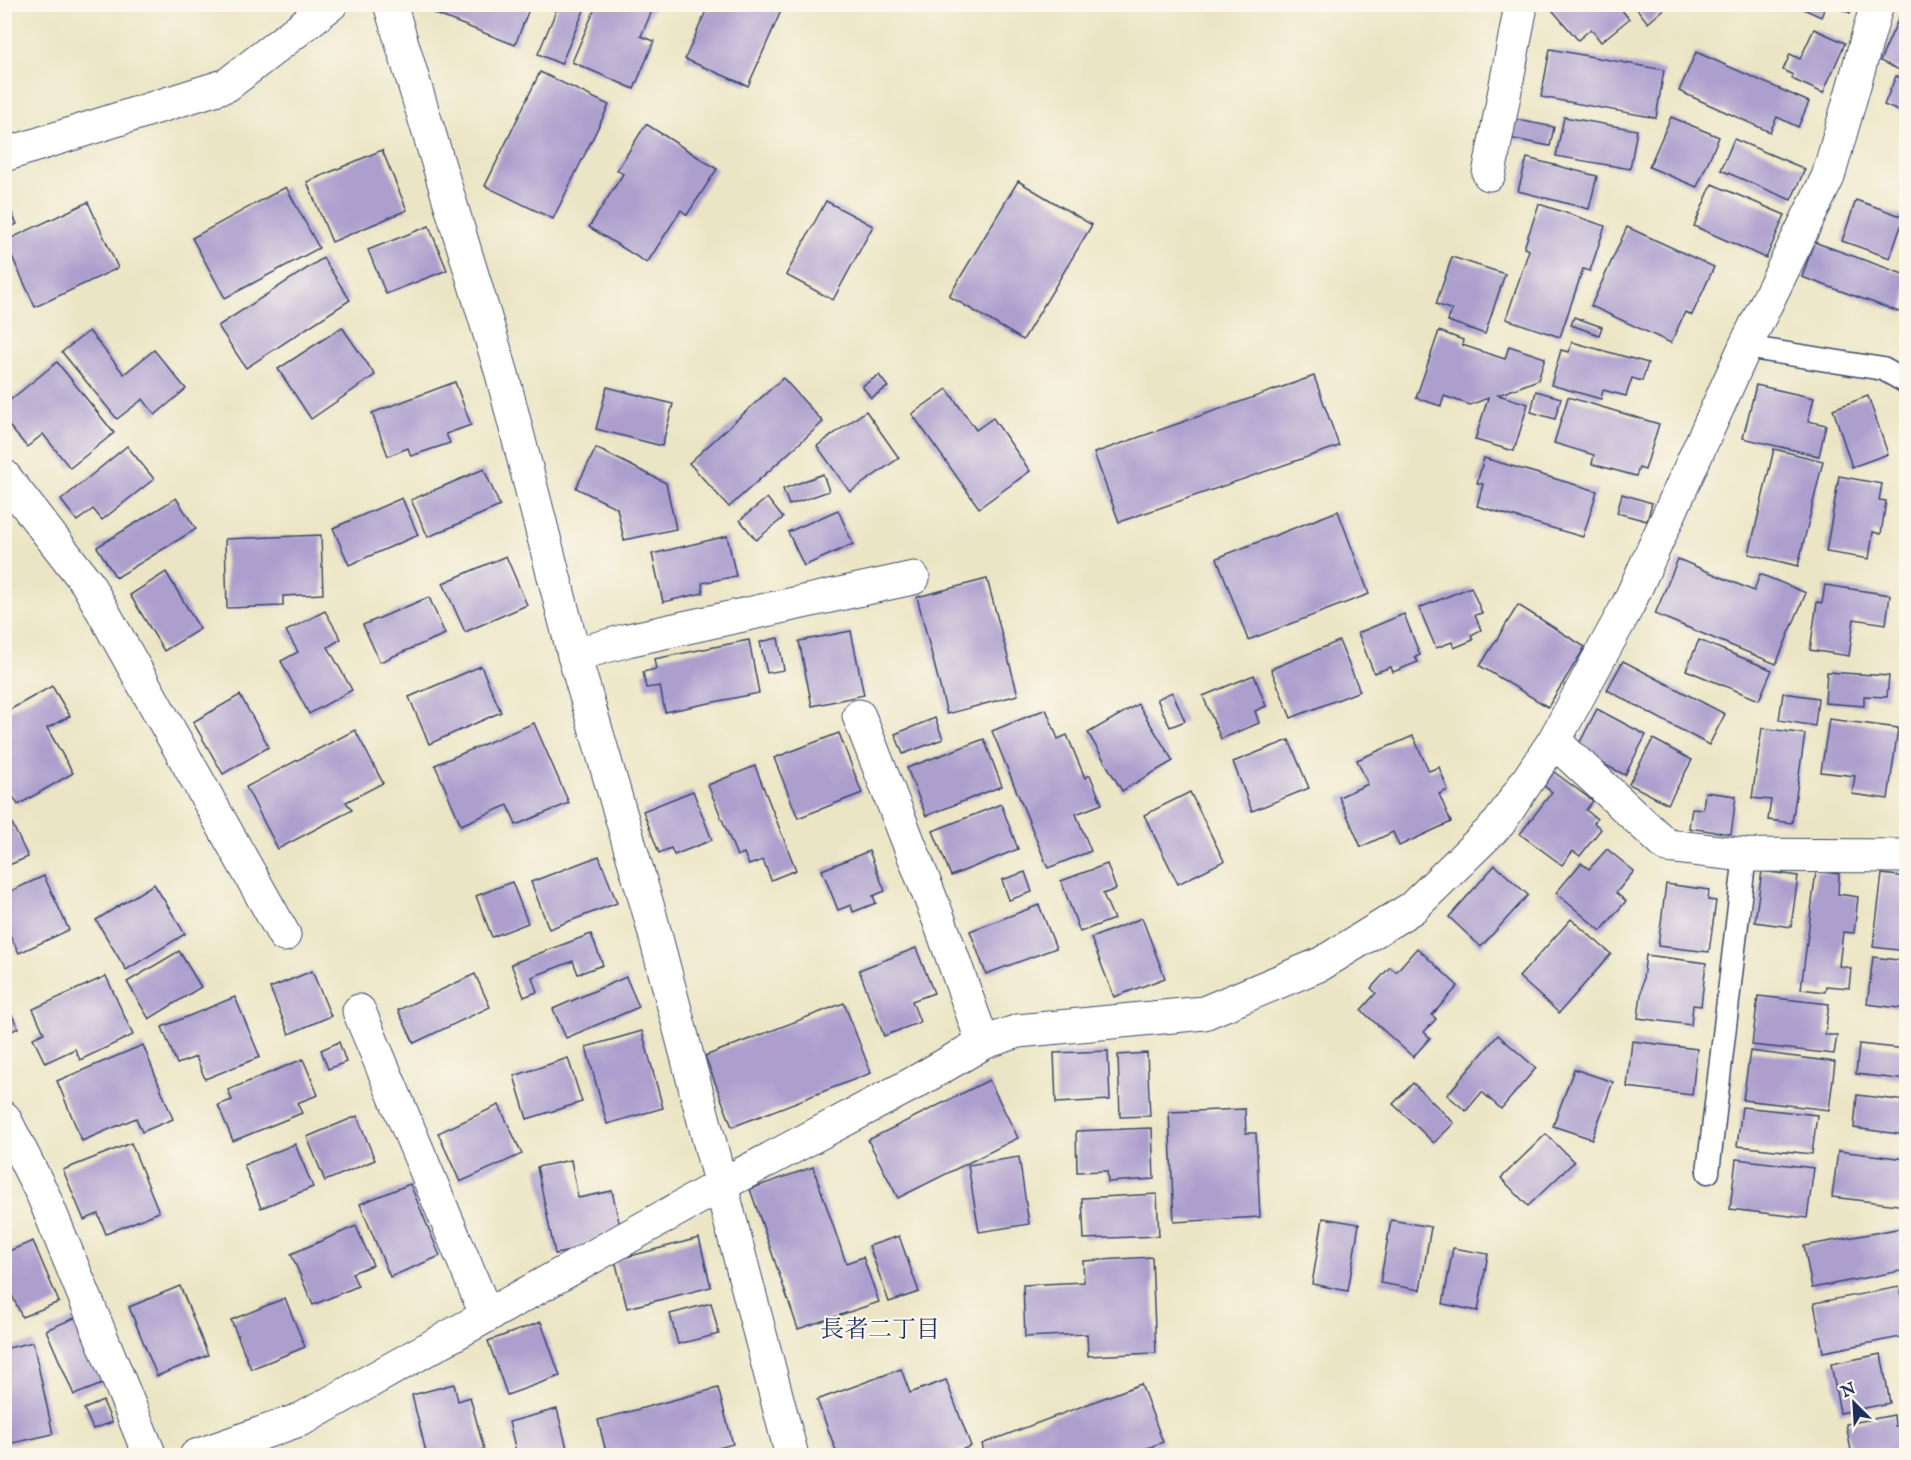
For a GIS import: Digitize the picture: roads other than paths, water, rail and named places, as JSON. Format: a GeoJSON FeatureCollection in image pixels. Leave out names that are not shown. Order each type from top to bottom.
{"type":"FeatureCollection","features":[{"type":"Feature","properties":{"kind":"street"},"geometry":{"type":"LineString","coordinates":[[4,155],[227,85],[331,4]]}},
{"type":"Feature","properties":{"kind":"street"},"geometry":{"type":"LineString","coordinates":[[390,4],[502,374],[574,655],[650,915],[792,1455]]}},
{"type":"Feature","properties":{"kind":"street"},"geometry":{"type":"LineString","coordinates":[[1490,174],[1521,11],[1520,4]]}},
{"type":"Feature","properties":{"kind":"street"},"geometry":{"type":"LineString","coordinates":[[196,1455],[302,1419],[486,1314],[721,1185],[914,1083],[983,1043],[1018,1032],[1204,1013],[1321,964],[1412,908],[1499,823],[1554,741],[1628,605],[1745,347],[1828,177],[1877,4]]}},
{"type":"Feature","properties":{"kind":"street"},"geometry":{"type":"LineString","coordinates":[[4,476],[87,583],[284,935]]}},
{"type":"Feature","properties":{"kind":"street"},"geometry":{"type":"LineString","coordinates":[[574,655],[628,640],[913,578]]}},
{"type":"Feature","properties":{"kind":"street"},"geometry":{"type":"LineString","coordinates":[[859,716],[939,920],[983,1043]]}},
{"type":"Feature","properties":{"kind":"street"},"geometry":{"type":"LineString","coordinates":[[1554,741],[1667,846],[1745,855],[1906,856]]}},
{"type":"Feature","properties":{"kind":"street"},"geometry":{"type":"LineString","coordinates":[[359,1011],[486,1314]]}},
{"type":"Feature","properties":{"kind":"street"},"geometry":{"type":"LineString","coordinates":[[4,1118],[43,1195],[150,1455]]}},
{"type":"Feature","properties":{"kind":"lane"},"geometry":{"type":"LineString","coordinates":[[1745,347],[1883,369],[1906,382]]}},
{"type":"Feature","properties":{"kind":"lane"},"geometry":{"type":"LineString","coordinates":[[1708,1172],[1745,855]]}},
{"type":"Feature","properties":{"kind":"district","name":"長者二丁目"},"geometry":{"type":"Point","coordinates":[880,1330]}}]}
